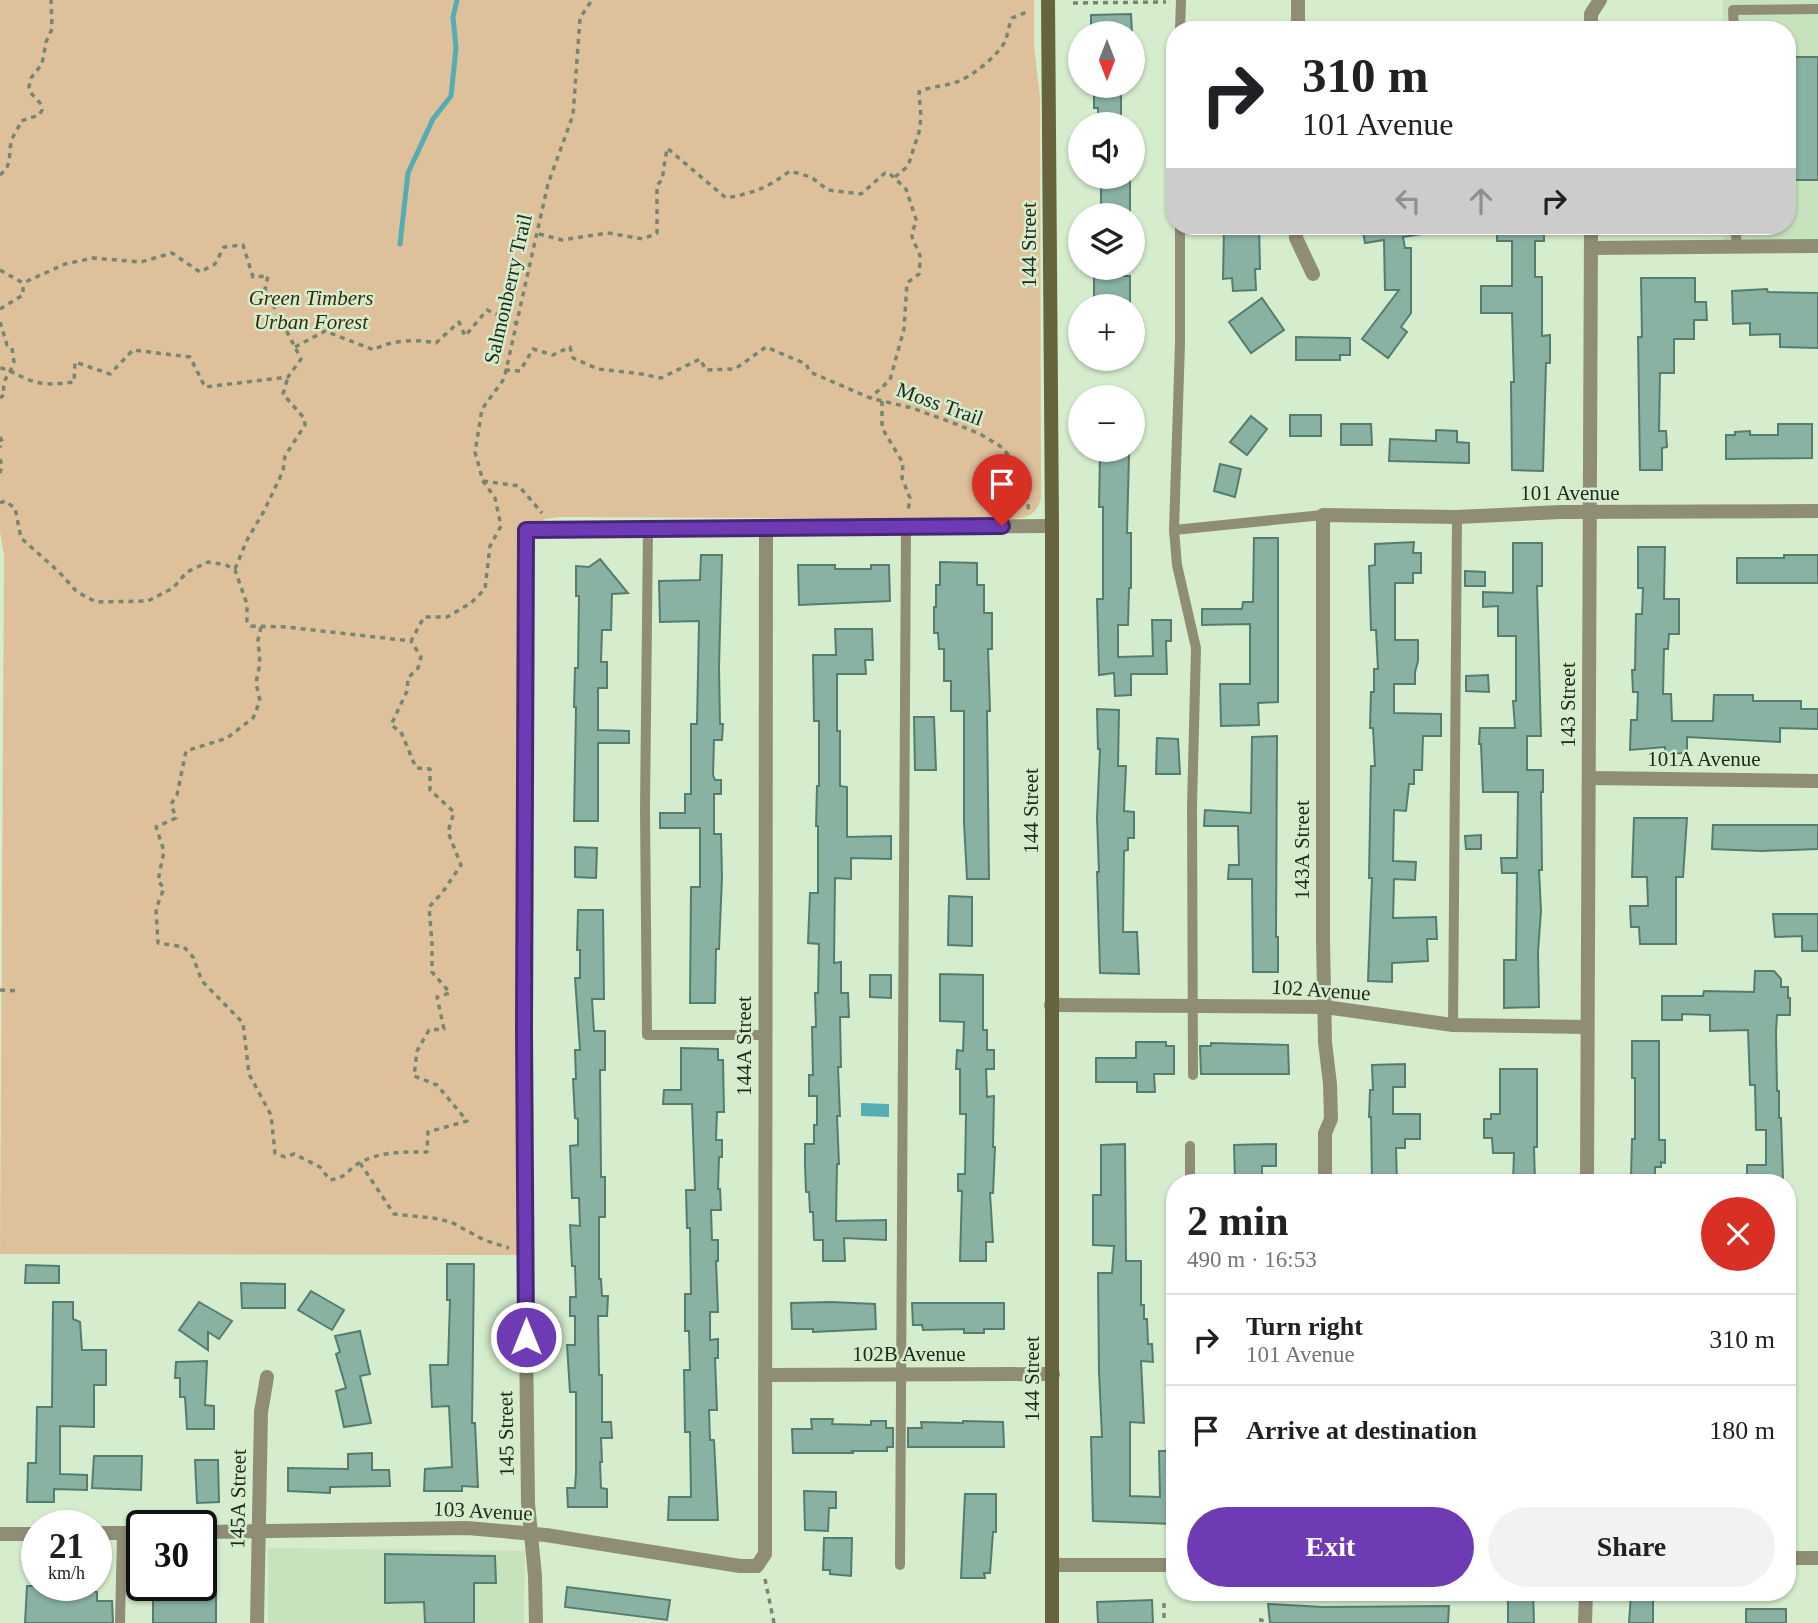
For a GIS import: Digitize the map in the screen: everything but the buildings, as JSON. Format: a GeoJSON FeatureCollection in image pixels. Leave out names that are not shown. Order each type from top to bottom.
{"type":"FeatureCollection","features":[{"type":"Feature","properties":{"kind":"main road","name":"144 Street"},"geometry":{"type":"LineString","coordinates":[[1048,0],[1052,526],[1052,1623]]}},
{"type":"Feature","properties":{"kind":"street"},"geometry":{"type":"LineString","coordinates":[[1298,0],[1298,21]]}},
{"type":"Feature","properties":{"kind":"street"},"geometry":{"type":"LineString","coordinates":[[1591,21],[1591,14],[1600,0]]}},
{"type":"Feature","properties":{"kind":"street"},"geometry":{"type":"LineString","coordinates":[[1296,235],[1313,274]]}},
{"type":"Feature","properties":{"kind":"street","name":"143 Street"},"geometry":{"type":"LineString","coordinates":[[1587,1174],[1590,778],[1588,513],[1591,235]]}},
{"type":"Feature","properties":{"kind":"street"},"geometry":{"type":"LineString","coordinates":[[1592,248],[1818,246]]}},
{"type":"Feature","properties":{"kind":"street","name":"101 Avenue"},"geometry":{"type":"LineString","coordinates":[[1323,515],[1457,517],[1818,511]]}},
{"type":"Feature","properties":{"kind":"street","name":"143A Street"},"geometry":{"type":"LineString","coordinates":[[1323,515],[1323,940],[1325,1042],[1331,1119],[1325,1133],[1325,1174]]}},
{"type":"Feature","properties":{"kind":"street"},"geometry":{"type":"LineString","coordinates":[[558,530],[1052,526]]}},
{"type":"Feature","properties":{"kind":"street","name":"144A Street"},"geometry":{"type":"LineString","coordinates":[[760,1563],[765,1554],[766,527]]}},
{"type":"Feature","properties":{"kind":"street","name":"145 Street"},"geometry":{"type":"LineString","coordinates":[[536,1623],[535,1576],[528,1503],[526,530],[558,530]]}},
{"type":"Feature","properties":{"kind":"street","name":"101A Avenue"},"geometry":{"type":"LineString","coordinates":[[1590,778],[1818,781]]}},
{"type":"Feature","properties":{"kind":"street","name":"102 Avenue"},"geometry":{"type":"LineString","coordinates":[[1051,1005],[1325,1007],[1453,1025],[1587,1027]]}},
{"type":"Feature","properties":{"kind":"street","name":"102B Avenue"},"geometry":{"type":"LineString","coordinates":[[765,1376],[1053,1374]]}},
{"type":"Feature","properties":{"kind":"street","name":"145A Street"},"geometry":{"type":"LineString","coordinates":[[257,1623],[261,1412],[267,1377]]}},
{"type":"Feature","properties":{"kind":"street","name":"103 Avenue"},"geometry":{"type":"LineString","coordinates":[[217,1532],[467,1528],[531,1534],[740,1566],[752,1567],[760,1563]]}},
{"type":"Feature","properties":{"kind":"street"},"geometry":{"type":"LineString","coordinates":[[112,1533],[126,1533]]}},
{"type":"Feature","properties":{"kind":"street"},"geometry":{"type":"LineString","coordinates":[[0,1534],[21,1534]]}},
{"type":"Feature","properties":{"kind":"street"},"geometry":{"type":"LineString","coordinates":[[1796,1558],[1818,1558]]}},
{"type":"Feature","properties":{"kind":"street"},"geometry":{"type":"LineString","coordinates":[[1053,1565],[1166,1565]]}},
{"type":"Feature","properties":{"kind":"street"},"geometry":{"type":"LineString","coordinates":[[1586,1601],[1586,1623]]}},
{"type":"Feature","properties":{"kind":"lane"},"geometry":{"type":"LineString","coordinates":[[1180,21],[1181,0]]}},
{"type":"Feature","properties":{"kind":"lane"},"geometry":{"type":"LineString","coordinates":[[1734,21],[1734,10],[1818,9]]}},
{"type":"Feature","properties":{"kind":"lane"},"geometry":{"type":"LineString","coordinates":[[1180,235],[1180,343],[1174,530],[1177,565],[1196,648],[1192,807],[1193,1075]]}},
{"type":"Feature","properties":{"kind":"lane"},"geometry":{"type":"LineString","coordinates":[[1736,235],[1737,246]]}},
{"type":"Feature","properties":{"kind":"lane"},"geometry":{"type":"LineString","coordinates":[[1174,530],[1323,515]]}},
{"type":"Feature","properties":{"kind":"lane"},"geometry":{"type":"LineString","coordinates":[[1453,1025],[1457,517]]}},
{"type":"Feature","properties":{"kind":"lane"},"geometry":{"type":"LineString","coordinates":[[900,1565],[906,527]]}},
{"type":"Feature","properties":{"kind":"lane"},"geometry":{"type":"LineString","coordinates":[[648,528],[645,796],[647,1035],[765,1035]]}},
{"type":"Feature","properties":{"kind":"lane"},"geometry":{"type":"LineString","coordinates":[[1190,1146],[1190,1174]]}},
{"type":"Feature","properties":{"kind":"lane"},"geometry":{"type":"LineString","coordinates":[[120,1623],[122,1533]]}},
{"type":"Feature","properties":{"kind":"path"},"geometry":{"type":"LineString","coordinates":[[0,175],[5,171],[11,156],[11,142],[21,121],[39,115],[42,110],[29,87],[42,64],[46,42],[52,29],[51,0]]}},
{"type":"Feature","properties":{"kind":"path","name":"Salmonberry Trail"},"geometry":{"type":"LineString","coordinates":[[411,641],[424,617],[447,617],[471,603],[485,589],[490,546],[501,526],[495,498],[483,481],[475,452],[482,409],[504,379],[548,184],[573,115],[580,18],[592,0]]}},
{"type":"Feature","properties":{"kind":"path"},"geometry":{"type":"LineString","coordinates":[[1073,3],[1166,2]]}},
{"type":"Feature","properties":{"kind":"path"},"geometry":{"type":"LineString","coordinates":[[538,232],[562,240],[608,233],[643,239],[657,233],[657,185],[662,180],[667,148],[726,198],[754,193],[790,171],[811,177],[828,190],[861,194],[885,173],[895,177],[908,166],[919,132],[919,92],[930,86],[962,80],[999,52],[1006,40],[1012,18],[1027,12]]}},
{"type":"Feature","properties":{"kind":"path","name":"Moss Trail"},"geometry":{"type":"LineString","coordinates":[[870,398],[890,380],[904,329],[907,283],[919,274],[920,256],[913,246],[912,230],[917,222],[906,190],[895,177]]}},
{"type":"Feature","properties":{"kind":"path"},"geometry":{"type":"LineString","coordinates":[[23,283],[65,264],[93,258],[141,262],[172,253],[200,272],[215,264],[224,247],[243,244],[253,277],[268,276],[265,289],[301,359],[288,377],[283,394],[304,418],[305,425],[285,456],[283,471],[247,540],[235,570],[247,604],[247,621],[251,626],[286,627],[411,641],[421,657],[418,668],[408,678],[408,691],[391,725],[401,732],[416,768],[430,769],[430,790],[454,812],[448,832],[461,865],[429,907],[432,972],[450,993],[437,997],[444,1029],[429,1030],[417,1051],[414,1076],[437,1085],[467,1121],[428,1132],[427,1152],[390,1152],[360,1163],[344,1178],[330,1180],[320,1167],[294,1154],[285,1157],[275,1153],[271,1115],[249,1074],[243,1023],[202,981],[193,957],[184,947],[158,943],[156,909],[164,888],[158,881],[164,851],[156,827],[176,818],[171,804],[177,795],[186,751],[227,738],[253,718],[260,701],[256,682],[260,663],[258,640],[261,627]]}},
{"type":"Feature","properties":{"kind":"path"},"geometry":{"type":"LineString","coordinates":[[0,270],[23,283]]}},
{"type":"Feature","properties":{"kind":"path"},"geometry":{"type":"LineString","coordinates":[[0,309],[23,295],[23,283]]}},
{"type":"Feature","properties":{"kind":"path"},"geometry":{"type":"LineString","coordinates":[[295,347],[325,331],[374,350],[380,345],[423,340],[436,343],[459,322],[465,336],[487,310],[517,324]]}},
{"type":"Feature","properties":{"kind":"path"},"geometry":{"type":"LineString","coordinates":[[0,322],[7,345],[12,348],[14,362],[11,370],[1,380],[1,388],[5,394],[0,398]]}},
{"type":"Feature","properties":{"kind":"path","name":"Moss Trail"},"geometry":{"type":"LineString","coordinates":[[505,370],[520,372],[533,349],[553,355],[570,347],[573,358],[597,369],[642,373],[661,378],[700,359],[706,370],[736,369],[766,347],[806,364],[810,372],[870,398],[912,408],[956,424],[1000,446],[1026,478],[1030,518]]}},
{"type":"Feature","properties":{"kind":"path"},"geometry":{"type":"LineString","coordinates":[[0,368],[50,385],[74,382],[75,362],[110,374],[133,350],[190,357],[205,387],[288,377]]}},
{"type":"Feature","properties":{"kind":"path"},"geometry":{"type":"LineString","coordinates":[[883,401],[882,428],[903,463],[902,478],[910,498],[906,527]]}},
{"type":"Feature","properties":{"kind":"path"},"geometry":{"type":"LineString","coordinates":[[0,437],[3,443],[0,447]]}},
{"type":"Feature","properties":{"kind":"path"},"geometry":{"type":"LineString","coordinates":[[0,459],[0,473]]}},
{"type":"Feature","properties":{"kind":"path"},"geometry":{"type":"LineString","coordinates":[[483,481],[519,486],[558,530]]}},
{"type":"Feature","properties":{"kind":"path"},"geometry":{"type":"LineString","coordinates":[[0,503],[5,501],[15,508],[21,538],[77,592],[96,602],[148,601],[173,588],[187,572],[208,562],[226,565],[235,570]]}},
{"type":"Feature","properties":{"kind":"path"},"geometry":{"type":"LineString","coordinates":[[0,990],[18,992]]}},
{"type":"Feature","properties":{"kind":"path"},"geometry":{"type":"LineString","coordinates":[[360,1163],[394,1214],[451,1222],[484,1240],[526,1253]]}},
{"type":"Feature","properties":{"kind":"path"},"geometry":{"type":"LineString","coordinates":[[760,1563],[774,1623]]}},
{"type":"Feature","properties":{"kind":"path"},"geometry":{"type":"LineString","coordinates":[[1164,1603],[1164,1623]]}},
{"type":"Feature","properties":{"kind":"shaded area"},"geometry":{"type":"Polygon","coordinates":[[[1723,0],[1818,0],[1818,240],[1724,243],[1724,235],[1796,235],[1796,21],[1723,21],[1723,0]]]}},
{"type":"Feature","properties":{"kind":"shaded area"},"geometry":{"type":"Polygon","coordinates":[[[268,1548],[525,1551],[524,1623],[268,1623],[268,1548]]]}},
{"type":"Feature","properties":{"kind":"green space","name":"Green Timbers Urban Forest"},"geometry":{"type":"Polygon","coordinates":[[[0,0],[1034,0],[1034,45],[1040,97],[1041,498],[1034,511],[1023,518],[1012,519],[561,517],[545,519],[536,525],[533,541],[518,1255],[0,1254],[4,555],[0,532],[0,0]]]}},
{"type":"Feature","properties":{"kind":"water"},"geometry":{"type":"Polygon","coordinates":[[[861,1103],[889,1104],[889,1117],[861,1116],[861,1103]]]}},
{"type":"Feature","properties":{"kind":"waterway"},"geometry":{"type":"LineString","coordinates":[[400,244],[408,173],[433,119],[451,96],[456,48],[453,17],[457,0]]}},
{"type":"Feature","properties":{"kind":"route"},"geometry":{"type":"LineString","coordinates":[[526,1337],[526,530],[1002,526]]}}]}
